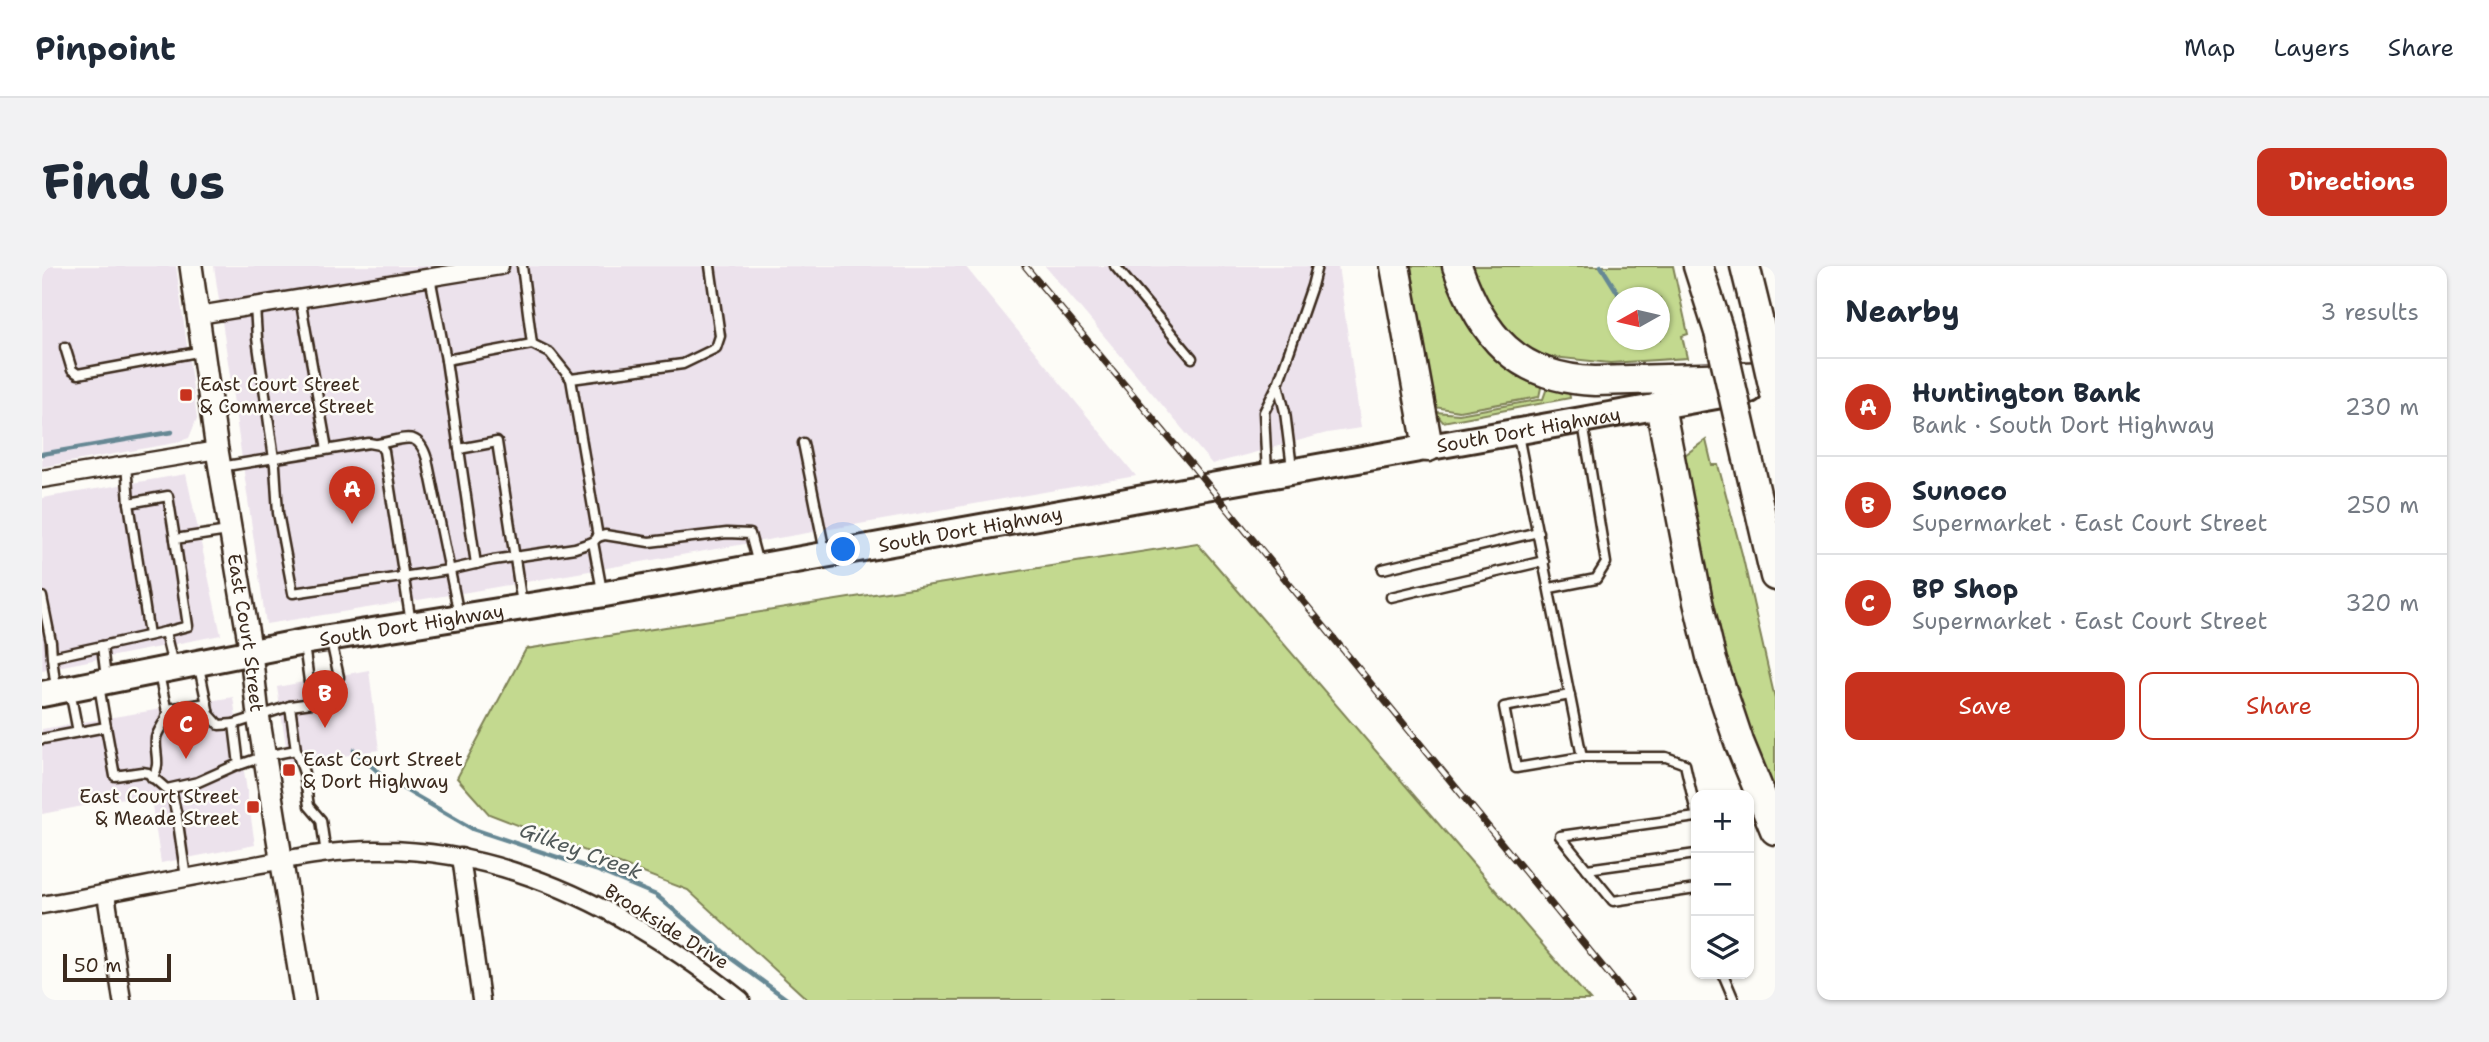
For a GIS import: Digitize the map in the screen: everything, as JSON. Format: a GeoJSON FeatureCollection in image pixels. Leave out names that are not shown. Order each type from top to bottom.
{"type":"FeatureCollection","features":[{"type":"Feature","properties":{"kind":"highway"},"geometry":{"type":"LineString","coordinates":[[1395,266],[1428,447]]}},
{"type":"Feature","properties":{"kind":"highway"},"geometry":{"type":"LineString","coordinates":[[1457,266],[1471,302],[1493,337],[1506,352],[1549,374],[1571,380],[1595,381],[1775,376]]}},
{"type":"Feature","properties":{"kind":"highway"},"geometry":{"type":"LineString","coordinates":[[1698,266],[1719,332]]}},
{"type":"Feature","properties":{"kind":"highway"},"geometry":{"type":"LineString","coordinates":[[1704,266],[1775,576]]}},
{"type":"Feature","properties":{"kind":"highway"},"geometry":{"type":"LineString","coordinates":[[1745,266],[1775,394]]}},
{"type":"Feature","properties":{"kind":"highway"},"geometry":{"type":"LineString","coordinates":[[1660,406],[1712,661],[1739,741],[1775,830]]}},
{"type":"Feature","properties":{"kind":"main road","name":"South Dort Highway"},"geometry":{"type":"LineString","coordinates":[[56,691],[303,642],[603,594],[1775,386]]}},
{"type":"Feature","properties":{"kind":"street","name":"East Court Street"},"geometry":{"type":"LineString","coordinates":[[191,266],[303,1000]]}},
{"type":"Feature","properties":{"kind":"street"},"geometry":{"type":"LineString","coordinates":[[199,315],[500,266]]}},
{"type":"Feature","properties":{"kind":"street"},"geometry":{"type":"LineString","coordinates":[[42,479],[126,464],[219,459]]}},
{"type":"Feature","properties":{"kind":"street","name":"Brookside Drive"},"geometry":{"type":"LineString","coordinates":[[42,905],[326,854],[382,850],[461,857],[515,871],[562,889],[620,918],[720,994],[741,1000]]}},
{"type":"Feature","properties":{"kind":"street"},"geometry":{"type":"LineString","coordinates":[[461,857],[481,1000]]}},
{"type":"Feature","properties":{"kind":"street"},"geometry":{"type":"LineString","coordinates":[[106,894],[122,1000]]}},
{"type":"Feature","properties":{"kind":"lane"},"geometry":{"type":"LineString","coordinates":[[522,266],[532,344]]}},
{"type":"Feature","properties":{"kind":"lane"},"geometry":{"type":"LineString","coordinates":[[571,379],[683,364],[716,348],[720,336],[710,266]]}},
{"type":"Feature","properties":{"kind":"lane"},"geometry":{"type":"LineString","coordinates":[[1115,266],[1192,358]]}},
{"type":"Feature","properties":{"kind":"lane"},"geometry":{"type":"LineString","coordinates":[[1267,477],[1264,412],[1278,384],[1317,266]]}},
{"type":"Feature","properties":{"kind":"lane"},"geometry":{"type":"LineString","coordinates":[[430,278],[446,360],[476,564]]}},
{"type":"Feature","properties":{"kind":"lane"},"geometry":{"type":"LineString","coordinates":[[300,298],[327,449]]}},
{"type":"Feature","properties":{"kind":"lane"},"geometry":{"type":"LineString","coordinates":[[255,306],[278,513],[293,593],[403,578],[575,548],[596,540],[619,536],[649,542],[727,533],[750,534],[758,567]]}},
{"type":"Feature","properties":{"kind":"lane"},"geometry":{"type":"LineString","coordinates":[[446,360],[532,344],[550,353],[571,379],[603,594]]}},
{"type":"Feature","properties":{"kind":"lane"},"geometry":{"type":"LineString","coordinates":[[65,347],[72,370],[78,374],[203,351]]}},
{"type":"Feature","properties":{"kind":"lane"},"geometry":{"type":"LineString","coordinates":[[1278,384],[1285,412],[1292,472]]}},
{"type":"Feature","properties":{"kind":"lane"},"geometry":{"type":"LineString","coordinates":[[1550,588],[1596,579],[1606,563],[1583,421]]}},
{"type":"Feature","properties":{"kind":"lane"},"geometry":{"type":"LineString","coordinates":[[1517,432],[1582,757]]}},
{"type":"Feature","properties":{"kind":"lane"},"geometry":{"type":"LineString","coordinates":[[219,459],[273,457],[416,439],[422,443],[459,618]]}},
{"type":"Feature","properties":{"kind":"lane"},"geometry":{"type":"LineString","coordinates":[[459,449],[497,442],[523,607]]}},
{"type":"Feature","properties":{"kind":"lane"},"geometry":{"type":"LineString","coordinates":[[803,443],[825,555]]}},
{"type":"Feature","properties":{"kind":"lane"},"geometry":{"type":"LineString","coordinates":[[378,444],[384,451],[411,625]]}},
{"type":"Feature","properties":{"kind":"lane"},"geometry":{"type":"LineString","coordinates":[[126,464],[129,503],[149,635]]}},
{"type":"Feature","properties":{"kind":"lane"},"geometry":{"type":"LineString","coordinates":[[52,657],[188,626],[168,496],[129,503]]}},
{"type":"Feature","properties":{"kind":"lane"},"geometry":{"type":"LineString","coordinates":[[176,538],[232,530]]}},
{"type":"Feature","properties":{"kind":"lane"},"geometry":{"type":"LineString","coordinates":[[1383,569],[1538,532]]}},
{"type":"Feature","properties":{"kind":"lane"},"geometry":{"type":"LineString","coordinates":[[1391,597],[1544,561]]}},
{"type":"Feature","properties":{"kind":"lane"},"geometry":{"type":"LineString","coordinates":[[42,597],[51,642],[56,691],[78,732]]}},
{"type":"Feature","properties":{"kind":"lane"},"geometry":{"type":"LineString","coordinates":[[152,778],[157,772],[158,762],[156,738],[167,718],[164,632]]}},
{"type":"Feature","properties":{"kind":"lane"},"geometry":{"type":"LineString","coordinates":[[309,682],[338,677],[331,638]]}},
{"type":"Feature","properties":{"kind":"lane"},"geometry":{"type":"LineString","coordinates":[[198,663],[209,715],[219,724],[233,724],[290,706],[312,703],[303,642]]}},
{"type":"Feature","properties":{"kind":"lane"},"geometry":{"type":"LineString","coordinates":[[102,646],[106,727],[116,776],[142,772],[167,789],[174,799],[186,878]]}},
{"type":"Feature","properties":{"kind":"lane"},"geometry":{"type":"LineString","coordinates":[[1570,695],[1504,707],[1516,768],[1582,757],[1666,757],[1685,764],[1691,792]]}},
{"type":"Feature","properties":{"kind":"lane"},"geometry":{"type":"LineString","coordinates":[[167,709],[207,703]]}},
{"type":"Feature","properties":{"kind":"lane"},"geometry":{"type":"LineString","coordinates":[[290,706],[296,750],[304,773],[309,807],[321,820],[326,854]]}},
{"type":"Feature","properties":{"kind":"lane"},"geometry":{"type":"LineString","coordinates":[[233,724],[239,765]]}},
{"type":"Feature","properties":{"kind":"lane"},"geometry":{"type":"LineString","coordinates":[[42,739],[106,727]]}},
{"type":"Feature","properties":{"kind":"lane"},"geometry":{"type":"LineString","coordinates":[[167,789],[198,782],[265,755],[296,750]]}},
{"type":"Feature","properties":{"kind":"lane"},"geometry":{"type":"LineString","coordinates":[[1691,816],[1560,836],[1613,901],[1691,890]]}},
{"type":"Feature","properties":{"kind":"lane"},"geometry":{"type":"LineString","coordinates":[[1587,869],[1691,855]]}},
{"type":"Feature","properties":{"kind":"lane"},"geometry":{"type":"LineString","coordinates":[[1725,979],[1734,1000]]}},
{"type":"Feature","properties":{"kind":"shaded area"},"geometry":{"type":"Polygon","coordinates":[[[42,266],[176,266],[197,418],[189,438],[175,443],[42,467],[42,266]]]}},
{"type":"Feature","properties":{"kind":"shaded area"},"geometry":{"type":"Polygon","coordinates":[[[214,266],[965,266],[1136,476],[468,592],[266,624],[214,266]]]}},
{"type":"Feature","properties":{"kind":"shaded area"},"geometry":{"type":"Polygon","coordinates":[[[1045,266],[1338,266],[1361,428],[1327,433],[1212,464],[1045,266]]]}},
{"type":"Feature","properties":{"kind":"shaded area"},"geometry":{"type":"Polygon","coordinates":[[[186,474],[221,635],[42,670],[42,498],[186,474]]]}},
{"type":"Feature","properties":{"kind":"shaded area"},"geometry":{"type":"Polygon","coordinates":[[[369,670],[379,750],[289,765],[277,687],[369,670]]]}},
{"type":"Feature","properties":{"kind":"shaded area"},"geometry":{"type":"Polygon","coordinates":[[[233,697],[255,845],[161,863],[150,793],[42,814],[42,729],[233,697]]]}},
{"type":"Feature","properties":{"kind":"green space"},"geometry":{"type":"Polygon","coordinates":[[[1411,266],[1449,266],[1542,383],[1539,397],[1459,411],[1434,407],[1411,266]]]}},
{"type":"Feature","properties":{"kind":"green space"},"geometry":{"type":"Polygon","coordinates":[[[1469,266],[1673,266],[1688,334],[1682,336],[1687,358],[1610,363],[1553,357],[1550,363],[1537,358],[1501,328],[1469,266]]]}},
{"type":"Feature","properties":{"kind":"green space"},"geometry":{"type":"Polygon","coordinates":[[[1548,385],[1569,391],[1570,398],[1443,422],[1435,412],[1459,414],[1543,399],[1548,385]]]}},
{"type":"Feature","properties":{"kind":"green space"},"geometry":{"type":"Polygon","coordinates":[[[1706,440],[1712,465],[1718,465],[1742,554],[1775,699],[1775,807],[1718,651],[1682,457],[1706,440]]]}},
{"type":"Feature","properties":{"kind":"green space"},"geometry":{"type":"Polygon","coordinates":[[[1197,543],[1590,1000],[808,1000],[688,890],[489,814],[457,778],[526,649],[1197,543]]]}},
{"type":"Feature","properties":{"kind":"waterway"},"geometry":{"type":"LineString","coordinates":[[1601,266],[1614,287]]}},
{"type":"Feature","properties":{"kind":"waterway","name":"Gilkey Creek"},"geometry":{"type":"LineString","coordinates":[[42,454],[172,432]]}},
{"type":"Feature","properties":{"kind":"waterway","name":"Gilkey Creek"},"geometry":{"type":"LineString","coordinates":[[354,750],[385,778],[473,829],[596,870],[656,895],[732,959],[788,1000]]}},
{"type":"Feature","properties":{"kind":"railway"},"geometry":{"type":"LineString","coordinates":[[1025,266],[1191,464],[1630,1000]]}},
{"type":"Feature","properties":{"kind":"place","name":"East Court Street & Commerce Street"},"geometry":{"type":"Point","coordinates":[186,395]}},
{"type":"Feature","properties":{"kind":"place","name":"Huntington Bank"},"geometry":{"type":"Point","coordinates":[352,524]}},
{"type":"Feature","properties":{"kind":"place","name":"Sunoco"},"geometry":{"type":"Point","coordinates":[325,728]}},
{"type":"Feature","properties":{"kind":"place","name":"BP Shop"},"geometry":{"type":"Point","coordinates":[186,759]}},
{"type":"Feature","properties":{"kind":"place","name":"East Court Street & Dort Highway"},"geometry":{"type":"Point","coordinates":[289,770]}},
{"type":"Feature","properties":{"kind":"place","name":"East Court Street & Meade Street"},"geometry":{"type":"Point","coordinates":[253,807]}}]}
